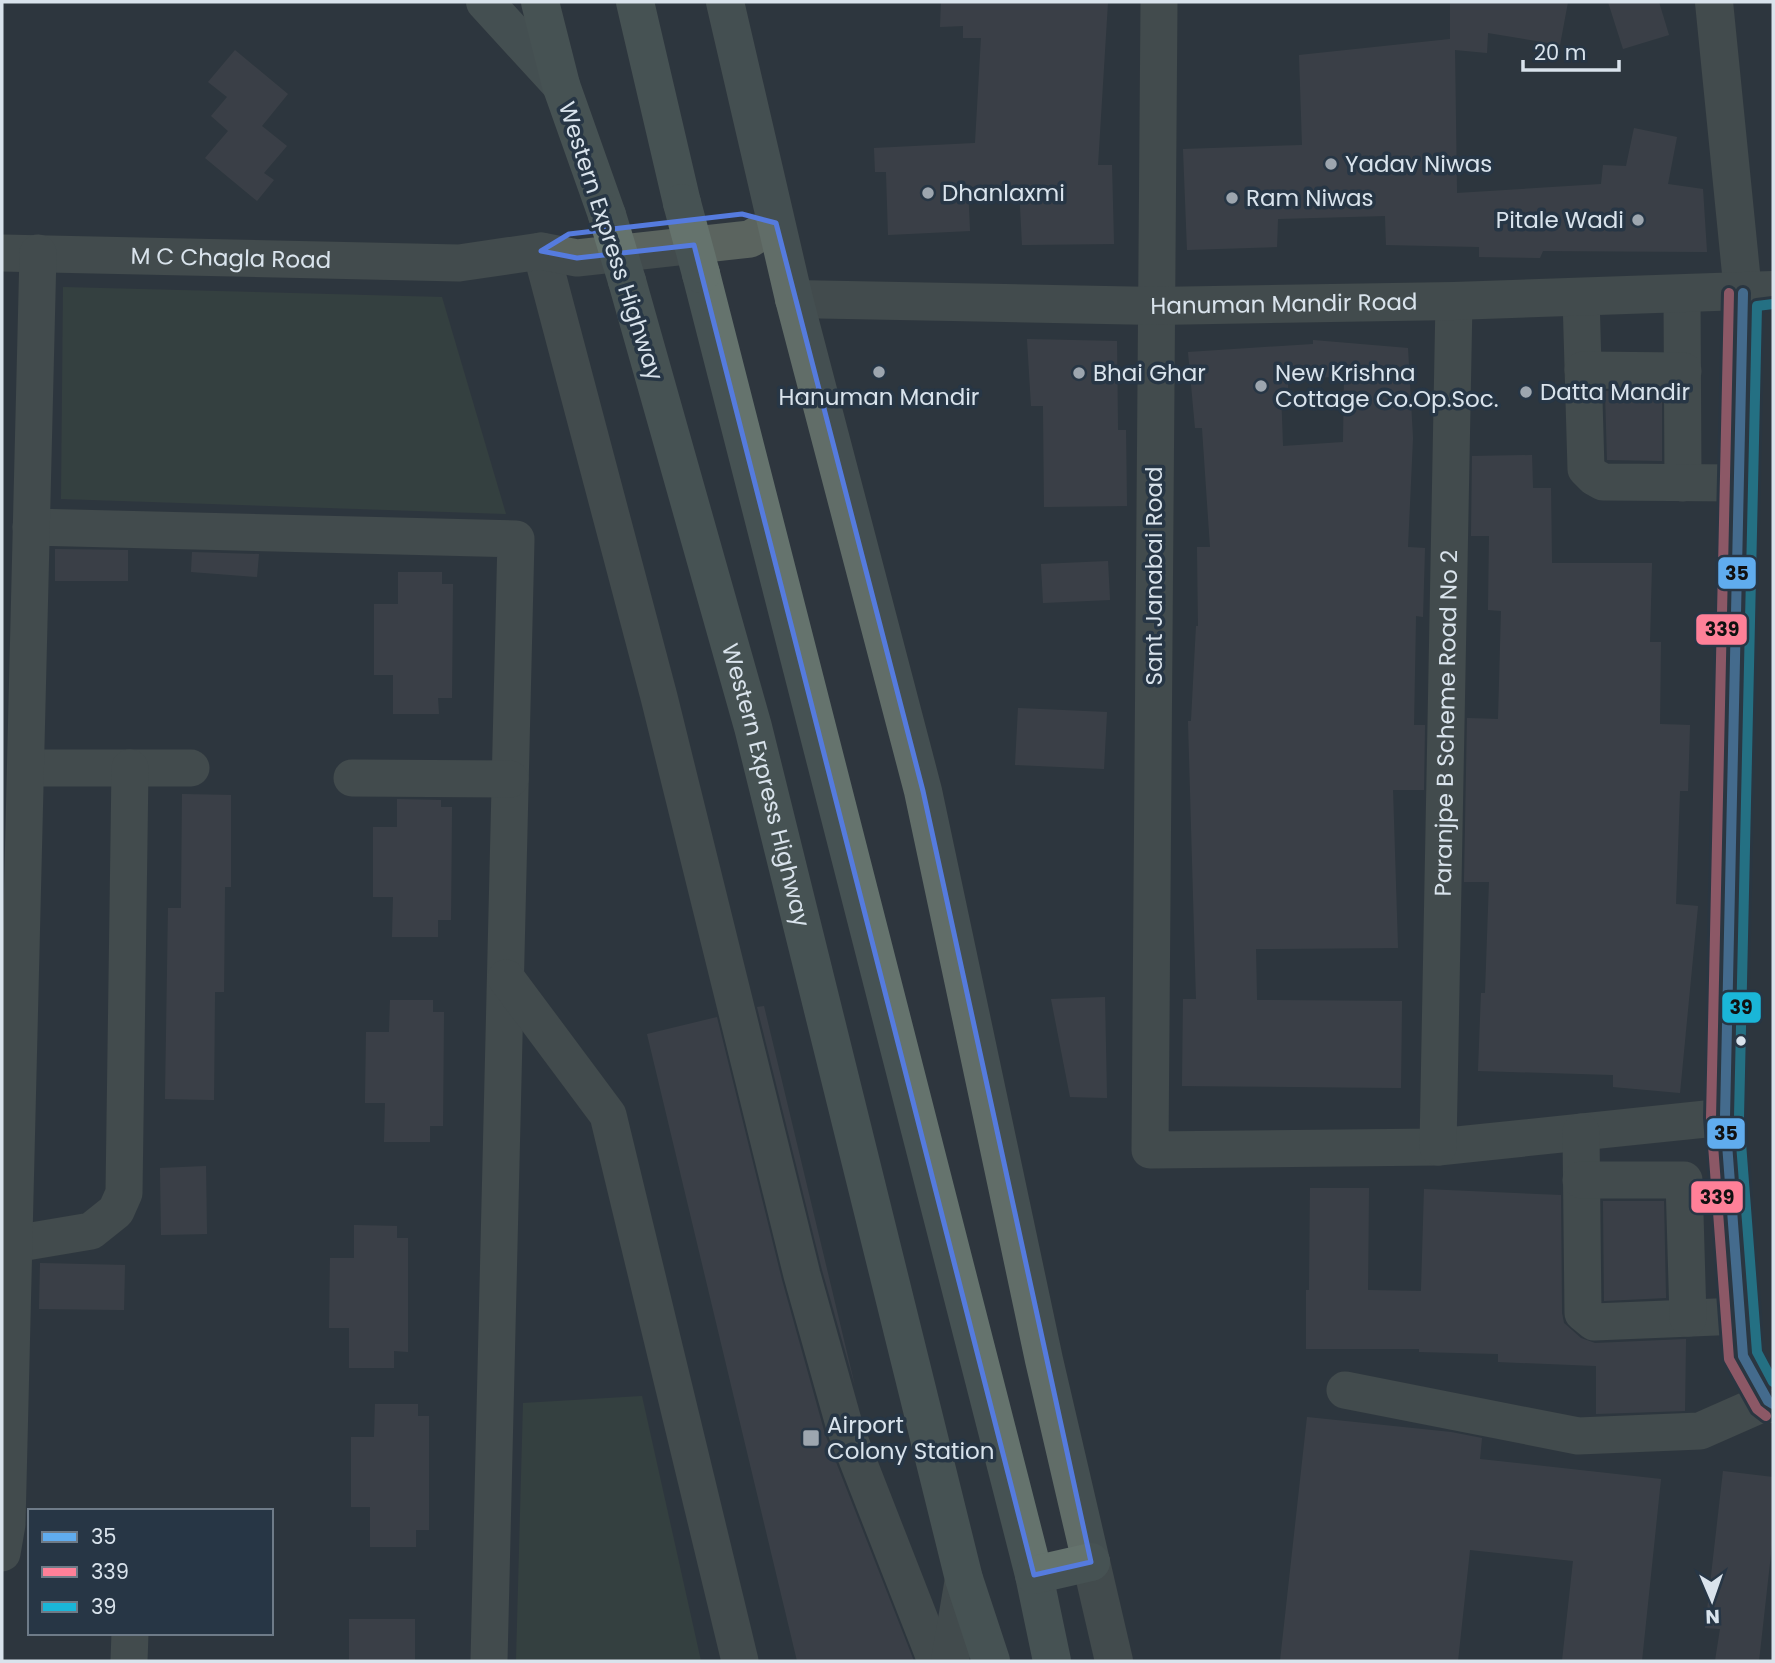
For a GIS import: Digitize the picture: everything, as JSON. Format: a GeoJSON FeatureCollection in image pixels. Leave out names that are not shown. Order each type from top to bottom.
{"type":"FeatureCollection","features":[{"type":"Feature","properties":{"kind":"highway","name":"Western Express Highway"},"geometry":{"type":"LineString","coordinates":[[540,2],[561,85],[628,281],[756,741],[964,1579],[991,1661]]}},
{"type":"Feature","properties":{"kind":"highway"},"geometry":{"type":"LineString","coordinates":[[635,2],[682,203],[1034,1575],[1052,1661]]}},
{"type":"Feature","properties":{"kind":"highway"},"geometry":{"type":"LineString","coordinates":[[1034,1575],[1091,1562]]}},
{"type":"Feature","properties":{"kind":"main road"},"geometry":{"type":"LineString","coordinates":[[485,2],[561,85]]}},
{"type":"Feature","properties":{"kind":"main road"},"geometry":{"type":"LineString","coordinates":[[724,2],[794,299],[923,790],[1044,1360],[1091,1562]]}},
{"type":"Feature","properties":{"kind":"street","name":"Sant Janabai Road"},"geometry":{"type":"LineString","coordinates":[[1159,2],[1150,1150],[1438,1147]]}},
{"type":"Feature","properties":{"kind":"street"},"geometry":{"type":"LineString","coordinates":[[1345,1390],[1578,1436],[1700,1431],[1770,1402],[1743,1356],[1725,1117],[1739,483],[1758,291],[1722,5]]}},
{"type":"Feature","properties":{"kind":"street","name":"M C Chagla Road"},"geometry":{"type":"LineString","coordinates":[[2,253],[459,263],[541,251],[577,258],[750,239],[776,223]]}},
{"type":"Feature","properties":{"kind":"street"},"geometry":{"type":"LineString","coordinates":[[541,251],[659,697],[802,1275],[845,1428],[936,1661]]}},
{"type":"Feature","properties":{"kind":"street"},"geometry":{"type":"LineString","coordinates":[[13,1534],[14,1244],[26,768],[15,653],[32,527],[38,253]]}},
{"type":"Feature","properties":{"kind":"street","name":"Hanuman Mandir Road"},"geometry":{"type":"LineString","coordinates":[[794,299],[1156,306],[1454,301],[1758,291]]}},
{"type":"Feature","properties":{"kind":"street"},"geometry":{"type":"LineString","coordinates":[[1682,294],[1683,482]]}},
{"type":"Feature","properties":{"kind":"street"},"geometry":{"type":"LineString","coordinates":[[1581,297],[1586,469],[1603,482],[1739,483]]}},
{"type":"Feature","properties":{"kind":"street","name":"Paranjpe B Scheme Road No 2"},"geometry":{"type":"LineString","coordinates":[[1438,1147],[1454,301]]}},
{"type":"Feature","properties":{"kind":"street"},"geometry":{"type":"LineString","coordinates":[[1583,370],[1683,371]]}},
{"type":"Feature","properties":{"kind":"street"},"geometry":{"type":"LineString","coordinates":[[32,527],[516,539],[489,1661]]}},
{"type":"Feature","properties":{"kind":"street"},"geometry":{"type":"LineString","coordinates":[[26,768],[191,768]]}},
{"type":"Feature","properties":{"kind":"street"},"geometry":{"type":"LineString","coordinates":[[14,1244],[91,1231],[116,1212],[124,1193],[130,768]]}},
{"type":"Feature","properties":{"kind":"street"},"geometry":{"type":"LineString","coordinates":[[352,778],[510,779]]}},
{"type":"Feature","properties":{"kind":"street"},"geometry":{"type":"LineString","coordinates":[[506,978],[608,1115],[740,1661]]}},
{"type":"Feature","properties":{"kind":"street"},"geometry":{"type":"LineString","coordinates":[[1438,1147],[1725,1117]]}},
{"type":"Feature","properties":{"kind":"street"},"geometry":{"type":"LineString","coordinates":[[1581,1132],[1583,1313],[1594,1322],[1740,1316]]}},
{"type":"Feature","properties":{"kind":"street"},"geometry":{"type":"LineString","coordinates":[[1581,1180],[1684,1180],[1688,1318]]}},
{"type":"Feature","properties":{"kind":"street"},"geometry":{"type":"LineString","coordinates":[[1091,1562],[1114,1661]]}},
{"type":"Feature","properties":{"kind":"street"},"geometry":{"type":"LineString","coordinates":[[950,1661],[964,1579]]}},
{"type":"Feature","properties":{"kind":"street"},"geometry":{"type":"LineString","coordinates":[[129,1661],[130,1635]]}},
{"type":"Feature","properties":{"kind":"highlighted area"},"geometry":{"type":"Polygon","coordinates":[[[742,214],[776,223],[923,791],[1091,1562],[1034,1575],[694,245],[577,258],[541,251],[569,234],[742,214]]]}},
{"type":"Feature","properties":{"kind":"green space"},"geometry":{"type":"Polygon","coordinates":[[[63,287],[442,297],[506,514],[61,499],[63,287]]]}},
{"type":"Feature","properties":{"kind":"green space"},"geometry":{"type":"Polygon","coordinates":[[[642,1396],[701,1661],[516,1661],[523,1403],[642,1396]]]}},
{"type":"Feature","properties":{"kind":"building"},"geometry":{"type":"Polygon","coordinates":[[[941,2],[1108,2],[1098,165],[1112,165],[1114,244],[1022,245],[1019,186],[968,187],[970,231],[888,235],[886,172],[875,172],[874,148],[975,143],[981,38],[963,38],[963,26],[940,27],[941,2]]]}},
{"type":"Feature","properties":{"kind":"building"},"geometry":{"type":"Polygon","coordinates":[[[1450,2],[1568,2],[1560,45],[1488,33],[1487,53],[1455,50],[1457,193],[1601,184],[1603,165],[1626,166],[1634,128],[1677,137],[1668,184],[1703,189],[1707,252],[1543,251],[1540,258],[1479,257],[1479,247],[1386,245],[1385,216],[1278,219],[1277,247],[1187,250],[1183,149],[1302,145],[1299,55],[1450,39],[1450,2]]]}},
{"type":"Feature","properties":{"kind":"building"},"geometry":{"type":"Polygon","coordinates":[[[1608,2],[1659,2],[1669,35],[1623,49],[1608,2]]]}},
{"type":"Feature","properties":{"kind":"building"},"geometry":{"type":"Polygon","coordinates":[[[235,50],[288,94],[262,126],[287,146],[264,173],[274,180],[257,201],[205,158],[228,131],[211,116],[227,97],[208,82],[235,50]]]}},
{"type":"Feature","properties":{"kind":"building"},"geometry":{"type":"Polygon","coordinates":[[[1027,339],[1117,341],[1118,430],[1126,430],[1127,506],[1044,507],[1043,406],[1031,406],[1027,339]]]}},
{"type":"Feature","properties":{"kind":"building"},"geometry":{"type":"Polygon","coordinates":[[[1313,340],[1408,348],[1413,438],[1408,547],[1425,548],[1423,617],[1416,616],[1414,725],[1425,725],[1424,790],[1393,790],[1398,948],[1256,949],[1257,1000],[1402,1001],[1401,1088],[1182,1086],[1183,999],[1196,999],[1188,721],[1191,721],[1198,626],[1197,547],[1210,547],[1202,428],[1195,428],[1188,352],[1313,344],[1313,340]],[[1344,377],[1288,378],[1288,391],[1281,391],[1283,446],[1343,442],[1344,377]]]}},
{"type":"Feature","properties":{"kind":"building"},"geometry":{"type":"Polygon","coordinates":[[[1605,391],[1662,392],[1662,461],[1607,460],[1605,391]]]}},
{"type":"Feature","properties":{"kind":"building"},"geometry":{"type":"Polygon","coordinates":[[[1532,455],[1533,488],[1551,488],[1552,563],[1652,563],[1650,642],[1661,642],[1660,724],[1690,725],[1688,791],[1680,791],[1676,904],[1698,906],[1680,1093],[1613,1087],[1613,1075],[1478,1071],[1481,993],[1485,993],[1489,882],[1464,882],[1467,718],[1498,719],[1501,611],[1488,610],[1489,536],[1471,536],[1472,456],[1532,455]]]}},
{"type":"Feature","properties":{"kind":"building"},"geometry":{"type":"Polygon","coordinates":[[[55,549],[128,550],[128,581],[55,581],[55,549]]]}},
{"type":"Feature","properties":{"kind":"building"},"geometry":{"type":"Polygon","coordinates":[[[192,552],[259,554],[257,577],[191,572],[192,552]]]}},
{"type":"Feature","properties":{"kind":"building"},"geometry":{"type":"Polygon","coordinates":[[[1108,561],[1110,600],[1043,603],[1041,564],[1108,561]]]}},
{"type":"Feature","properties":{"kind":"building"},"geometry":{"type":"Polygon","coordinates":[[[398,572],[442,572],[442,584],[453,584],[452,698],[438,698],[439,714],[393,714],[393,675],[374,675],[374,604],[398,604],[398,572]]]}},
{"type":"Feature","properties":{"kind":"building"},"geometry":{"type":"Polygon","coordinates":[[[1018,708],[1107,712],[1104,769],[1015,765],[1018,708]]]}},
{"type":"Feature","properties":{"kind":"building"},"geometry":{"type":"Polygon","coordinates":[[[182,794],[231,795],[231,887],[225,887],[224,992],[215,992],[214,1100],[165,1099],[168,908],[181,908],[182,794]]]}},
{"type":"Feature","properties":{"kind":"building"},"geometry":{"type":"Polygon","coordinates":[[[397,799],[441,800],[441,807],[452,807],[451,920],[438,920],[438,937],[392,937],[393,897],[373,897],[373,827],[397,827],[397,799]]]}},
{"type":"Feature","properties":{"kind":"building"},"geometry":{"type":"Polygon","coordinates":[[[1105,997],[1107,1098],[1070,1097],[1051,999],[1105,997]]]}},
{"type":"Feature","properties":{"kind":"building"},"geometry":{"type":"Polygon","coordinates":[[[390,1000],[433,1000],[433,1012],[444,1012],[443,1126],[430,1126],[430,1142],[384,1142],[385,1103],[365,1103],[366,1032],[389,1032],[390,1000]]]}},
{"type":"Feature","properties":{"kind":"building"},"geometry":{"type":"Polygon","coordinates":[[[764,1006],[855,1386],[822,1270],[757,1007],[764,1006]]]}},
{"type":"Feature","properties":{"kind":"building"},"geometry":{"type":"Polygon","coordinates":[[[717,1017],[782,1280],[825,1434],[914,1661],[797,1661],[647,1034],[717,1017]]]}},
{"type":"Feature","properties":{"kind":"building"},"geometry":{"type":"Polygon","coordinates":[[[206,1166],[207,1234],[161,1235],[160,1168],[206,1166]]]}},
{"type":"Feature","properties":{"kind":"building"},"geometry":{"type":"Polygon","coordinates":[[[1310,1188],[1369,1188],[1368,1290],[1421,1291],[1424,1189],[1561,1195],[1564,1323],[1581,1338],[1595,1343],[1686,1339],[1685,1411],[1596,1414],[1596,1366],[1498,1362],[1498,1354],[1419,1352],[1419,1349],[1306,1349],[1310,1188]]]}},
{"type":"Feature","properties":{"kind":"building"},"geometry":{"type":"Polygon","coordinates":[[[1603,1201],[1664,1201],[1666,1298],[1604,1301],[1603,1201]]]}},
{"type":"Feature","properties":{"kind":"building"},"geometry":{"type":"Polygon","coordinates":[[[354,1225],[397,1226],[397,1238],[408,1238],[408,1352],[394,1351],[394,1368],[349,1368],[349,1328],[329,1328],[330,1258],[354,1258],[354,1225]]]}},
{"type":"Feature","properties":{"kind":"building"},"geometry":{"type":"Polygon","coordinates":[[[40,1263],[125,1265],[124,1310],[39,1309],[40,1263]]]}},
{"type":"Feature","properties":{"kind":"building"},"geometry":{"type":"Polygon","coordinates":[[[375,1404],[418,1404],[418,1416],[429,1416],[429,1530],[416,1530],[416,1547],[370,1547],[370,1507],[351,1507],[351,1437],[374,1437],[375,1404]]]}},
{"type":"Feature","properties":{"kind":"building"},"geometry":{"type":"Polygon","coordinates":[[[1307,1417],[1451,1432],[1482,1438],[1480,1459],[1661,1479],[1642,1661],[1562,1661],[1573,1561],[1470,1550],[1458,1661],[1280,1661],[1307,1417]]]}},
{"type":"Feature","properties":{"kind":"building"},"geometry":{"type":"Polygon","coordinates":[[[1723,1471],[1773,1477],[1773,1536],[1759,1661],[1715,1661],[1720,1629],[1705,1628],[1723,1471]]]}},
{"type":"Feature","properties":{"kind":"building"},"geometry":{"type":"Polygon","coordinates":[[[349,1619],[415,1619],[415,1661],[349,1661],[349,1619]]]}},
{"type":"Feature","properties":{"kind":"transit line","name":"339"},"geometry":{"type":"LineString","coordinates":[[1729,293],[1711,1118],[1729,1359],[1757,1409],[1766,1416]]}},
{"type":"Feature","properties":{"kind":"transit line","name":"35"},"geometry":{"type":"LineString","coordinates":[[1743,293],[1725,1117],[1743,1356],[1768,1401],[1773,1404]]}},
{"type":"Feature","properties":{"kind":"transit line","name":"39"},"geometry":{"type":"LineString","coordinates":[[1773,304],[1757,306],[1739,1117],[1757,1352],[1773,1382]]}},
{"type":"Feature","properties":{"kind":"place","name":"Yadav Niwas"},"geometry":{"type":"Point","coordinates":[1331,164]}},
{"type":"Feature","properties":{"kind":"place","name":"Dhanlaxmi"},"geometry":{"type":"Point","coordinates":[928,193]}},
{"type":"Feature","properties":{"kind":"place","name":"Ram Niwas"},"geometry":{"type":"Point","coordinates":[1232,198]}},
{"type":"Feature","properties":{"kind":"place","name":"Pitale Wadi"},"geometry":{"type":"Point","coordinates":[1638,220]}},
{"type":"Feature","properties":{"kind":"place","name":"Hanuman Mandir"},"geometry":{"type":"Point","coordinates":[879,372]}},
{"type":"Feature","properties":{"kind":"place","name":"Bhai Ghar"},"geometry":{"type":"Point","coordinates":[1079,373]}},
{"type":"Feature","properties":{"kind":"place","name":"New Krishna Cottage Co.Op.Soc."},"geometry":{"type":"Point","coordinates":[1261,386]}},
{"type":"Feature","properties":{"kind":"place","name":"Datta Mandir"},"geometry":{"type":"Point","coordinates":[1526,392]}},
{"type":"Feature","properties":{"kind":"place","name":"Airport Colony Station"},"geometry":{"type":"Point","coordinates":[811,1438]}}]}
